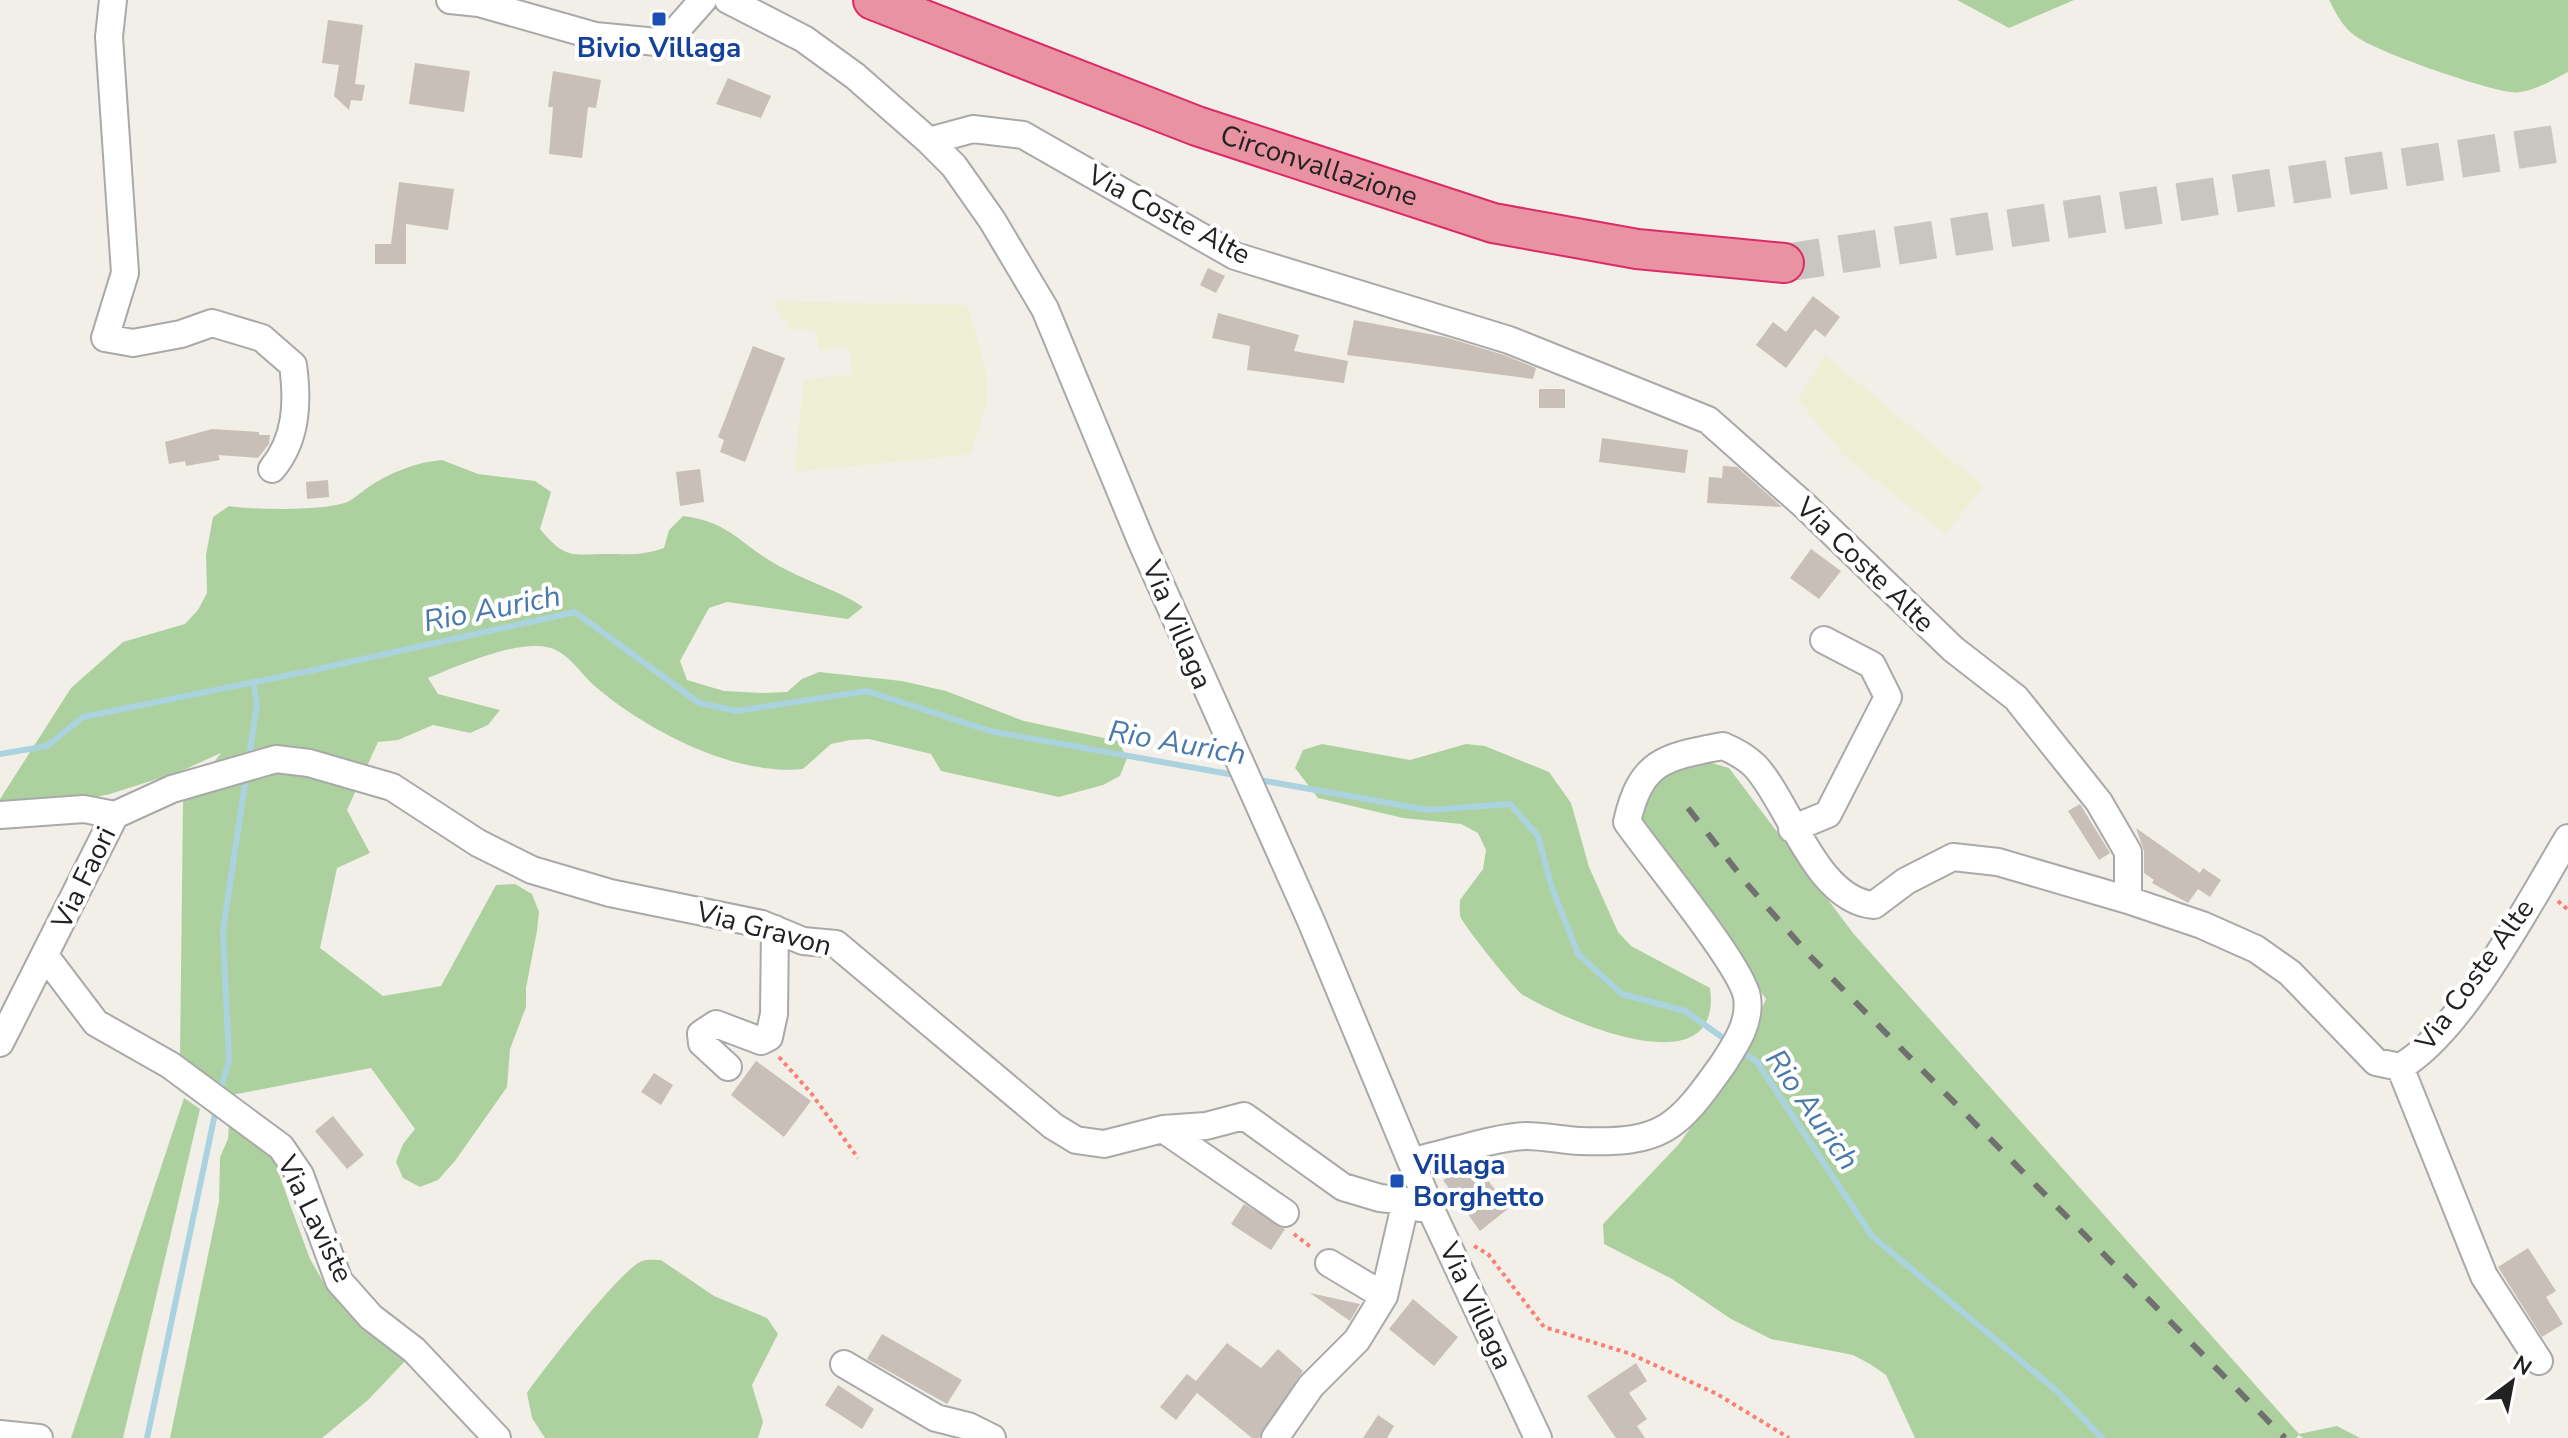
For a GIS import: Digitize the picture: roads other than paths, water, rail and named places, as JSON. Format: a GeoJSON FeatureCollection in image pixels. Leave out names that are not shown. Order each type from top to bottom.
{"type":"FeatureCollection","features":[{"type":"Feature","properties":{"kind":"highway","name":"Circonvallazione"},"geometry":{"type":"LineString","coordinates":[[873,0],[1197,126],[1493,223],[1637,249],[1784,263]]}},
{"type":"Feature","properties":{"kind":"street"},"geometry":{"type":"LineString","coordinates":[[113,0],[109,37],[125,273],[105,338],[133,343],[181,334],[212,323],[262,338],[293,365],[298,401],[286,452],[272,469]]}},
{"type":"Feature","properties":{"kind":"street"},"geometry":{"type":"LineString","coordinates":[[450,0],[479,3],[595,36],[657,42],[673,34],[703,0]]}},
{"type":"Feature","properties":{"kind":"street","name":"Via Villaga"},"geometry":{"type":"LineString","coordinates":[[728,0],[804,39],[855,76],[929,141],[954,166],[992,220],[1045,309],[1232,751],[1311,921],[1436,1219],[1538,1438]]}},
{"type":"Feature","properties":{"kind":"street","name":"Via Coste Alte"},"geometry":{"type":"LineString","coordinates":[[929,141],[973,129],[1023,135],[1235,256],[1509,340],[1708,420],[1805,506],[1953,649],[2016,698],[2099,802],[2128,852],[2128,900],[2202,925],[2256,949],[2290,973],[2376,1062],[2400,1067],[2419,1056],[2442,1031],[2498,954],[2568,838]]}},
{"type":"Feature","properties":{"kind":"street"},"geometry":{"type":"LineString","coordinates":[[1792,829],[1828,814],[1888,697],[1872,665],[1824,640]]}},
{"type":"Feature","properties":{"kind":"street"},"geometry":{"type":"LineString","coordinates":[[1413,1161],[1524,1136],[1581,1141],[1639,1140],[1666,1131],[1689,1110],[1724,1061],[1744,1031],[1747,996],[1722,949],[1627,822],[1634,791],[1646,773],[1689,753],[1723,746],[1756,768],[1792,829],[1821,870],[1857,904],[1874,905],[1906,881],[1953,857],[1998,862],[2128,900]]}},
{"type":"Feature","properties":{"kind":"street","name":"Via Gravon"},"geometry":{"type":"LineString","coordinates":[[115,815],[172,789],[276,759],[309,763],[392,787],[478,843],[532,870],[610,893],[762,924],[803,941],[836,944],[1053,1126],[1076,1140],[1104,1144],[1163,1129],[1206,1126],[1244,1116],[1343,1187],[1380,1198],[1406,1201],[1436,1219]]}},
{"type":"Feature","properties":{"kind":"street","name":"Via Faori"},"geometry":{"type":"LineString","coordinates":[[0,815],[84,809],[115,815],[100,839],[46,957],[33,975],[0,1043]]}},
{"type":"Feature","properties":{"kind":"street"},"geometry":{"type":"LineString","coordinates":[[728,1067],[702,1043],[701,1034],[716,1024],[761,1041],[769,1037],[774,1014],[775,929]]}},
{"type":"Feature","properties":{"kind":"street","name":"Via Laviste"},"geometry":{"type":"LineString","coordinates":[[46,957],[96,1023],[170,1065],[281,1147],[300,1175],[339,1281],[371,1317],[414,1350],[497,1438]]}},
{"type":"Feature","properties":{"kind":"street"},"geometry":{"type":"LineString","coordinates":[[2400,1067],[2484,1276],[2539,1361]]}},
{"type":"Feature","properties":{"kind":"street"},"geometry":{"type":"LineString","coordinates":[[1163,1129],[1285,1213]]}},
{"type":"Feature","properties":{"kind":"street"},"geometry":{"type":"LineString","coordinates":[[1275,1438],[1311,1386],[1357,1340],[1384,1296],[1406,1201]]}},
{"type":"Feature","properties":{"kind":"street"},"geometry":{"type":"LineString","coordinates":[[1329,1263],[1384,1296]]}},
{"type":"Feature","properties":{"kind":"street"},"geometry":{"type":"LineString","coordinates":[[844,1364],[936,1418],[968,1426],[992,1438]]}},
{"type":"Feature","properties":{"kind":"street"},"geometry":{"type":"LineString","coordinates":[[0,1434],[39,1438]]}},
{"type":"Feature","properties":{"kind":"waterway","name":"Rio Aurich"},"geometry":{"type":"LineString","coordinates":[[0,754],[47,746],[83,717],[575,612],[699,703],[736,711],[867,691],[990,731],[1240,776]]}},
{"type":"Feature","properties":{"kind":"waterway"},"geometry":{"type":"LineString","coordinates":[[249,758],[257,704],[253,682]]}},
{"type":"Feature","properties":{"kind":"waterway"},"geometry":{"type":"LineString","coordinates":[[219,1094],[229,1061],[223,931],[246,777]]}},
{"type":"Feature","properties":{"kind":"waterway","name":"Rio Aurich"},"geometry":{"type":"LineString","coordinates":[[1254,779],[1428,810],[1510,804],[1538,836],[1552,888],[1578,954],[1622,994],[1685,1011],[1729,1042]]}},
{"type":"Feature","properties":{"kind":"waterway","name":"Rio Aurich"},"geometry":{"type":"LineString","coordinates":[[1738,1049],[1757,1062],[1872,1236],[2058,1392],[2102,1438]]}},
{"type":"Feature","properties":{"kind":"waterway"},"geometry":{"type":"LineString","coordinates":[[147,1438],[216,1109]]}},
{"type":"Feature","properties":{"kind":"tunnel"},"geometry":{"type":"LineString","coordinates":[[1784,263],[2568,142]]}},
{"type":"Feature","properties":{"kind":"railway"},"geometry":{"type":"LineString","coordinates":[[1688,808],[1747,884],[1811,957],[2285,1438]]}},
{"type":"Feature","properties":{"kind":"place","name":"Bivio Villaga"},"geometry":{"type":"Point","coordinates":[659,19]}},
{"type":"Feature","properties":{"kind":"place","name":"Villaga Borghetto"},"geometry":{"type":"Point","coordinates":[1397,1181]}}]}
